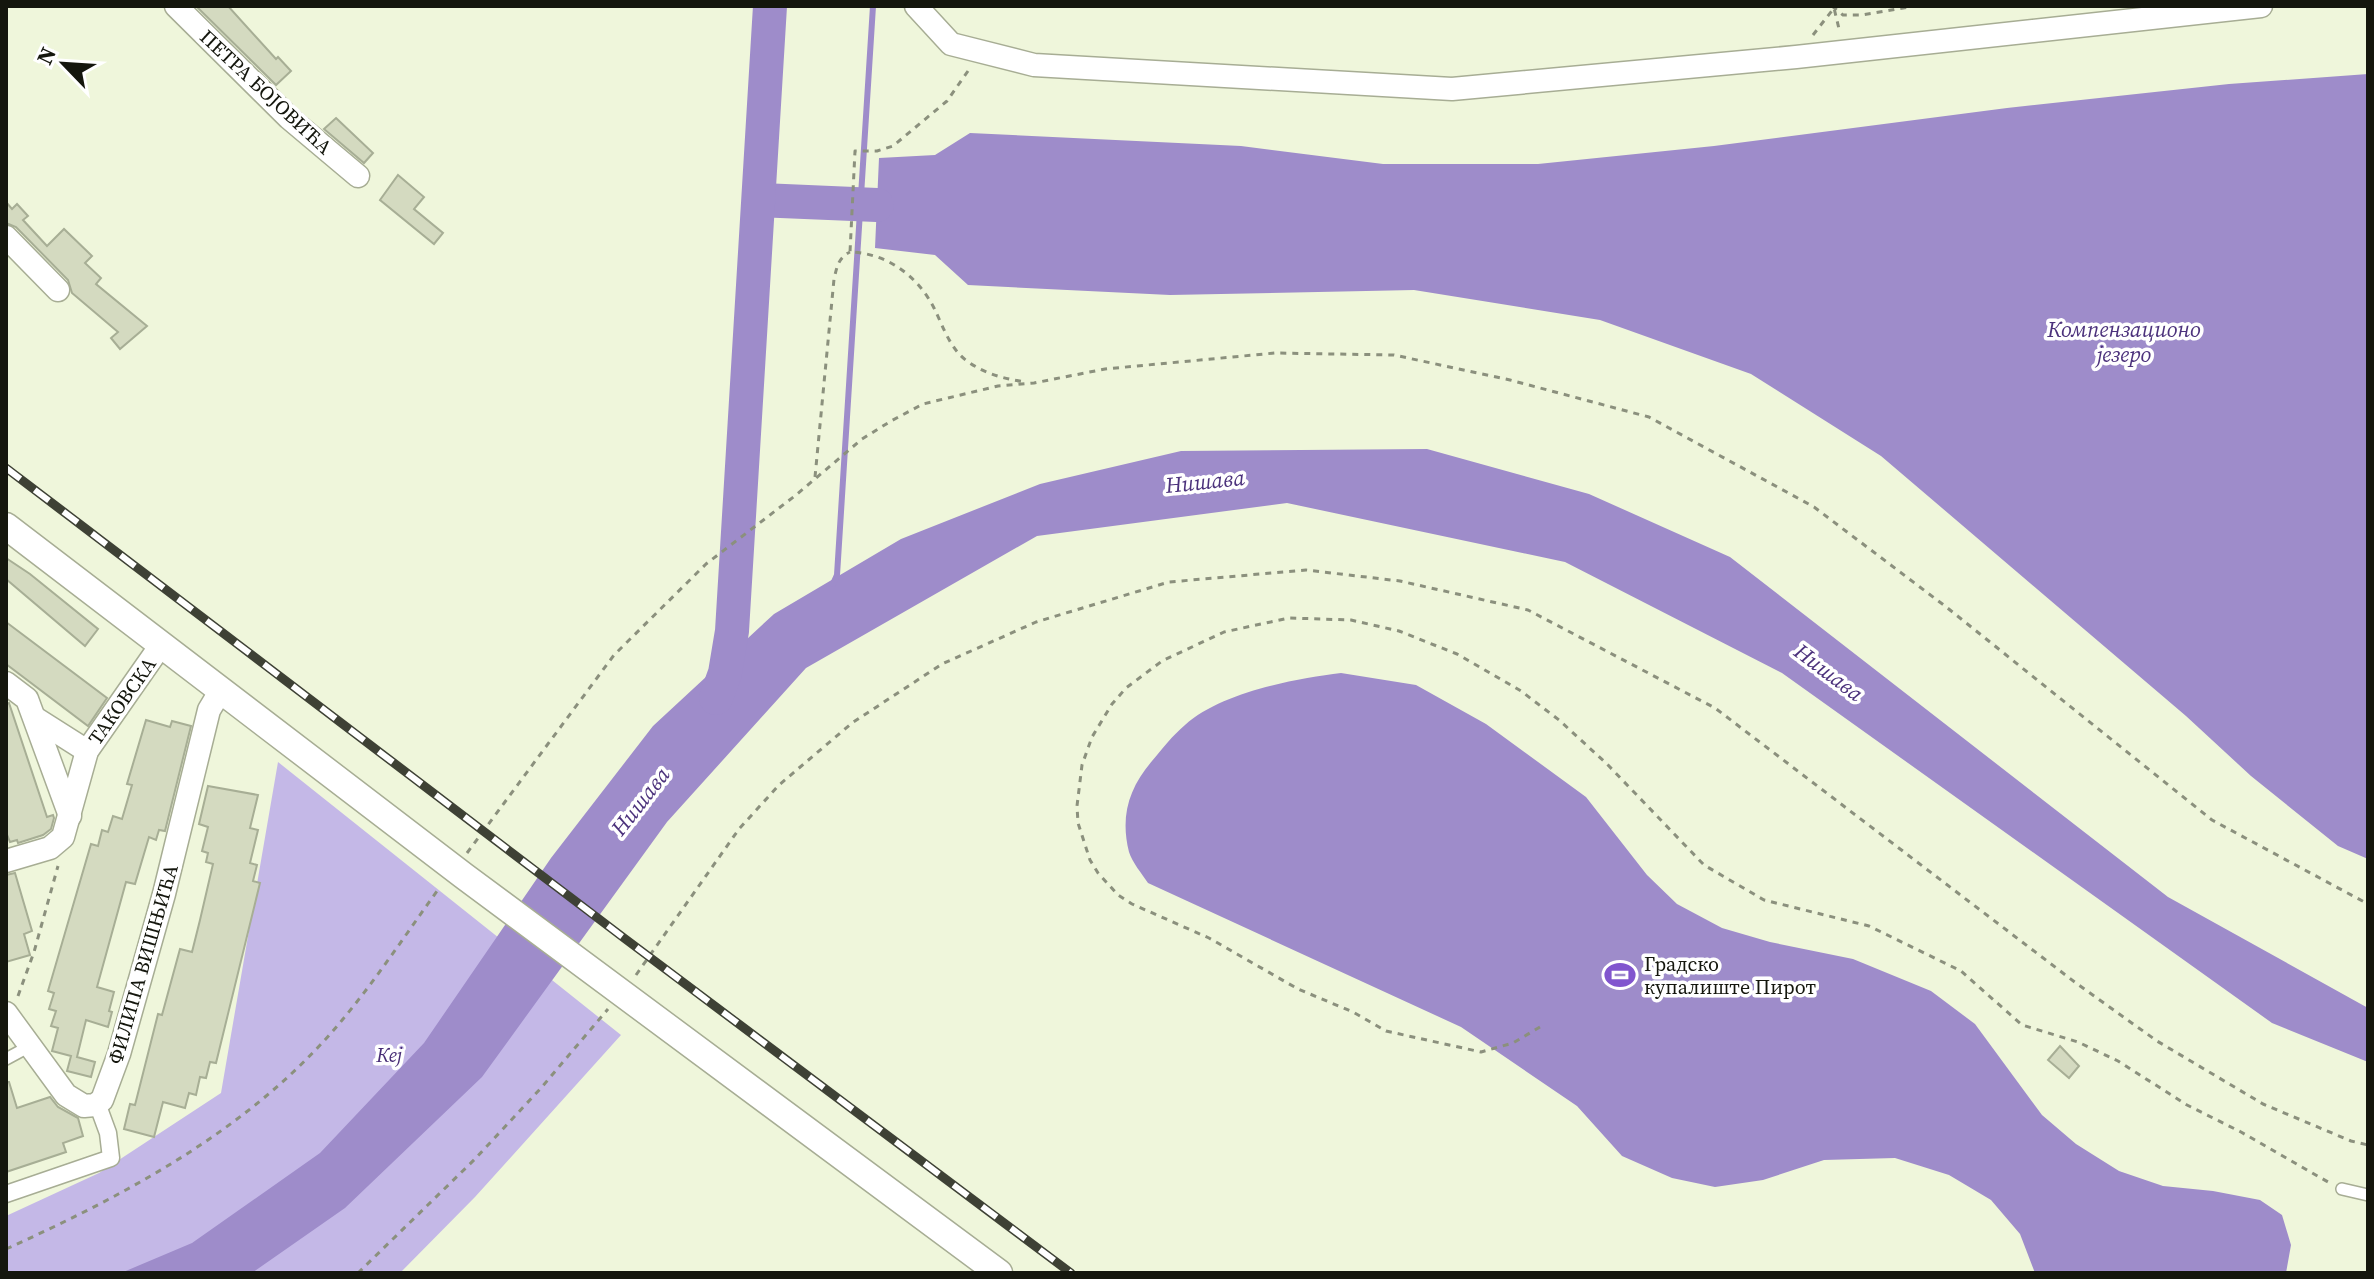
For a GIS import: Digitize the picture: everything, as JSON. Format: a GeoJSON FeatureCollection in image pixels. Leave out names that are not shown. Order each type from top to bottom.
{"type":"FeatureCollection","features":[{"type":"Feature","properties":{"kind":"street","name":"ПЕТРА БОЈОВИЋА"},"geometry":{"type":"LineString","coordinates":[[176,6],[289,118],[358,176]]}},
{"type":"Feature","properties":{"kind":"street"},"geometry":{"type":"LineString","coordinates":[[916,6],[951,44],[1034,65],[1452,89],[1796,57],[2261,6]]}},
{"type":"Feature","properties":{"kind":"street"},"geometry":{"type":"LineString","coordinates":[[6,237],[58,290]]}},
{"type":"Feature","properties":{"kind":"street"},"geometry":{"type":"LineString","coordinates":[[6,526],[459,872],[999,1273]]}},
{"type":"Feature","properties":{"kind":"street","name":"ТАКОВСКА"},"geometry":{"type":"LineString","coordinates":[[67,827],[87,751],[161,645]]}},
{"type":"Feature","properties":{"kind":"street"},"geometry":{"type":"LineString","coordinates":[[6,683],[27,699],[67,827],[50,848],[6,861]]}},
{"type":"Feature","properties":{"kind":"street","name":"ФИЛИПА ВИШЊИЋА"},"geometry":{"type":"LineString","coordinates":[[97,1103],[102,1100],[119,1054],[164,894],[209,710],[221,690]]}},
{"type":"Feature","properties":{"kind":"street"},"geometry":{"type":"LineString","coordinates":[[35,718],[87,751]]}},
{"type":"Feature","properties":{"kind":"street"},"geometry":{"type":"LineString","coordinates":[[6,1194],[111,1158],[108,1133],[97,1103],[79,1105],[66,1095],[8,1016]]}},
{"type":"Feature","properties":{"kind":"lane"},"geometry":{"type":"LineString","coordinates":[[6,1059],[30,1046]]}},
{"type":"Feature","properties":{"kind":"lane"},"geometry":{"type":"LineString","coordinates":[[2342,1189],[2368,1195]]}},
{"type":"Feature","properties":{"kind":"path"},"geometry":{"type":"LineString","coordinates":[[1833,7],[1843,15],[1862,15],[1915,6]]}},
{"type":"Feature","properties":{"kind":"path"},"geometry":{"type":"LineString","coordinates":[[1833,7],[1844,51]]}},
{"type":"Feature","properties":{"kind":"path"},"geometry":{"type":"LineString","coordinates":[[1796,57],[1833,7]]}},
{"type":"Feature","properties":{"kind":"path"},"geometry":{"type":"LineString","coordinates":[[850,252],[855,151],[877,151],[893,146],[947,101],[978,51]]}},
{"type":"Feature","properties":{"kind":"path"},"geometry":{"type":"LineString","coordinates":[[815,478],[834,279],[842,256],[850,252],[868,252],[887,259],[905,272],[931,304],[948,339],[966,361],[998,378],[1034,383]]}},
{"type":"Feature","properties":{"kind":"path"},"geometry":{"type":"LineString","coordinates":[[6,1249],[86,1213],[184,1157],[230,1127],[308,1057],[343,1019],[459,872],[553,734],[614,655],[706,564],[822,470],[862,439],[923,404],[998,386],[1034,383],[1105,369],[1275,353],[1394,355],[1510,380],[1649,417],[1814,507],[1945,606],[2212,820],[2368,904]]}},
{"type":"Feature","properties":{"kind":"path"},"geometry":{"type":"LineString","coordinates":[[358,1273],[475,1159],[541,1088],[611,986],[650,957],[739,829],[779,785],[852,723],[942,664],[1036,622],[1169,582],[1306,570],[1400,581],[1528,610],[1715,708],[2076,983],[2157,1041],[2263,1104],[2351,1141],[2368,1145]]}},
{"type":"Feature","properties":{"kind":"path"},"geometry":{"type":"LineString","coordinates":[[1540,1027],[1513,1043],[1481,1052],[1386,1031],[1353,1012],[1298,989],[1209,938],[1118,895],[1090,860],[1078,823],[1077,806],[1082,765],[1092,737],[1112,704],[1126,688],[1162,661],[1224,632],[1289,618],[1351,620],[1413,636],[1457,654],[1521,691],[1559,720],[1607,764],[1704,865],[1764,900],[1869,926],[1961,971],[2022,1025],[2078,1042],[2118,1061],[2187,1105],[2342,1189]]}},
{"type":"Feature","properties":{"kind":"path"},"geometry":{"type":"LineString","coordinates":[[8,1016],[34,952],[57,877],[67,827]]}},
{"type":"Feature","properties":{"kind":"green space","name":"Кеј"},"geometry":{"type":"Polygon","coordinates":[[[278,762],[621,1035],[475,1197],[400,1273],[6,1273],[6,1216],[99,1173],[221,1093],[278,762]]]}},
{"type":"Feature","properties":{"kind":"water","name":"Компензационо језеро"},"geometry":{"type":"Polygon","coordinates":[[[2368,74],[2368,859],[2338,846],[2251,776],[2186,716],[1881,456],[1751,374],[1600,320],[1414,290],[1170,295],[968,285],[935,255],[875,248],[879,158],[935,155],[970,133],[1241,146],[1383,164],[1538,164],[1714,146],[2007,108],[2229,84],[2368,74]]]}},
{"type":"Feature","properties":{"kind":"water","name":"Нишава"},"geometry":{"type":"Polygon","coordinates":[[[1427,449],[1589,494],[1730,557],[2168,897],[2368,1008],[2368,1062],[2272,1023],[1782,673],[1565,562],[1287,503],[1037,536],[806,668],[667,822],[482,1077],[345,1208],[252,1273],[121,1273],[192,1243],[320,1153],[424,1043],[551,858],[653,726],[774,614],[901,539],[1040,484],[1181,451],[1427,449]]]}},
{"type":"Feature","properties":{"kind":"water","name":"Градско купалиште Пирот"},"geometry":{"type":"Polygon","coordinates":[[[1341,673],[1416,685],[1486,724],[1586,797],[1647,875],[1677,904],[1722,928],[1770,942],[1853,959],[1931,991],[1975,1024],[2042,1115],[2076,1144],[2119,1171],[2163,1186],[2260,1200],[2282,1215],[2291,1245],[2286,1273],[2035,1273],[2020,1234],[1991,1200],[1949,1175],[1895,1158],[1824,1160],[1763,1180],[1715,1187],[1672,1178],[1622,1156],[1577,1106],[1461,1027],[1148,883],[1129,852],[1126,815],[1137,782],[1172,738],[1200,714],[1238,696],[1280,683],[1341,673]]]}},
{"type":"Feature","properties":{"kind":"building"},"geometry":{"type":"Polygon","coordinates":[[[196,6],[228,6],[276,59],[278,57],[291,71],[276,85],[196,6]]]}},
{"type":"Feature","properties":{"kind":"building"},"geometry":{"type":"Polygon","coordinates":[[[336,118],[373,153],[364,163],[324,129],[336,118]]]}},
{"type":"Feature","properties":{"kind":"building"},"geometry":{"type":"Polygon","coordinates":[[[398,175],[424,197],[414,209],[443,233],[434,244],[380,200],[398,175]]]}},
{"type":"Feature","properties":{"kind":"building"},"geometry":{"type":"Polygon","coordinates":[[[6,202],[12,209],[17,204],[28,216],[23,220],[47,246],[64,229],[92,256],[85,263],[101,278],[96,284],[147,326],[120,349],[111,338],[118,332],[72,293],[68,280],[16,227],[6,223],[6,202]]]}},
{"type":"Feature","properties":{"kind":"building"},"geometry":{"type":"Polygon","coordinates":[[[6,558],[98,629],[85,646],[6,579],[6,558]]]}},
{"type":"Feature","properties":{"kind":"building"},"geometry":{"type":"Polygon","coordinates":[[[6,622],[107,698],[88,726],[6,664],[6,622]]]}},
{"type":"Feature","properties":{"kind":"building"},"geometry":{"type":"Polygon","coordinates":[[[9,703],[47,817],[53,815],[54,818],[51,829],[43,835],[18,843],[17,840],[10,842],[6,832],[6,704],[9,703]]]}},
{"type":"Feature","properties":{"kind":"building"},"geometry":{"type":"Polygon","coordinates":[[[146,720],[170,727],[172,721],[191,726],[165,831],[159,830],[156,840],[149,837],[135,884],[126,882],[97,987],[114,992],[108,1027],[86,1020],[77,1057],[95,1062],[91,1077],[67,1071],[71,1056],[52,1051],[58,1028],[51,1026],[56,1011],[49,1009],[54,993],[48,991],[91,844],[98,846],[102,830],[108,832],[113,816],[122,819],[132,785],[127,784],[146,720]]]}},
{"type":"Feature","properties":{"kind":"building"},"geometry":{"type":"Polygon","coordinates":[[[208,786],[258,795],[250,828],[258,830],[250,863],[257,865],[253,881],[260,883],[216,1063],[210,1062],[206,1078],[200,1077],[196,1095],[189,1093],[185,1108],[163,1102],[154,1137],[124,1129],[130,1104],[135,1105],[158,1014],[162,1015],[180,949],[192,952],[200,920],[213,864],[206,862],[208,853],[202,851],[208,827],[199,824],[208,786]]]}},
{"type":"Feature","properties":{"kind":"building"},"geometry":{"type":"Polygon","coordinates":[[[15,873],[32,931],[24,934],[30,955],[6,962],[6,875],[15,873]]]}},
{"type":"Feature","properties":{"kind":"building"},"geometry":{"type":"Polygon","coordinates":[[[2060,1046],[2079,1066],[2069,1078],[2048,1060],[2060,1046]]]}},
{"type":"Feature","properties":{"kind":"building"},"geometry":{"type":"Polygon","coordinates":[[[6,1082],[9,1082],[17,1108],[50,1097],[58,1107],[78,1118],[83,1136],[63,1143],[66,1152],[6,1172],[6,1082]]]}},
{"type":"Feature","properties":{"kind":"waterway"},"geometry":{"type":"LineString","coordinates":[[716,698],[725,673],[732,631],[770,6]]}},
{"type":"Feature","properties":{"kind":"waterway"},"geometry":{"type":"LineString","coordinates":[[833,584],[837,575],[873,6]]}},
{"type":"Feature","properties":{"kind":"waterway"},"geometry":{"type":"LineString","coordinates":[[759,200],[877,205]]}},
{"type":"Feature","properties":{"kind":"railway"},"geometry":{"type":"LineString","coordinates":[[6,468],[1071,1273]]}},
{"type":"Feature","properties":{"kind":"place","name":"Градско купалиште Пирот"},"geometry":{"type":"Point","coordinates":[1620,975]}}]}
